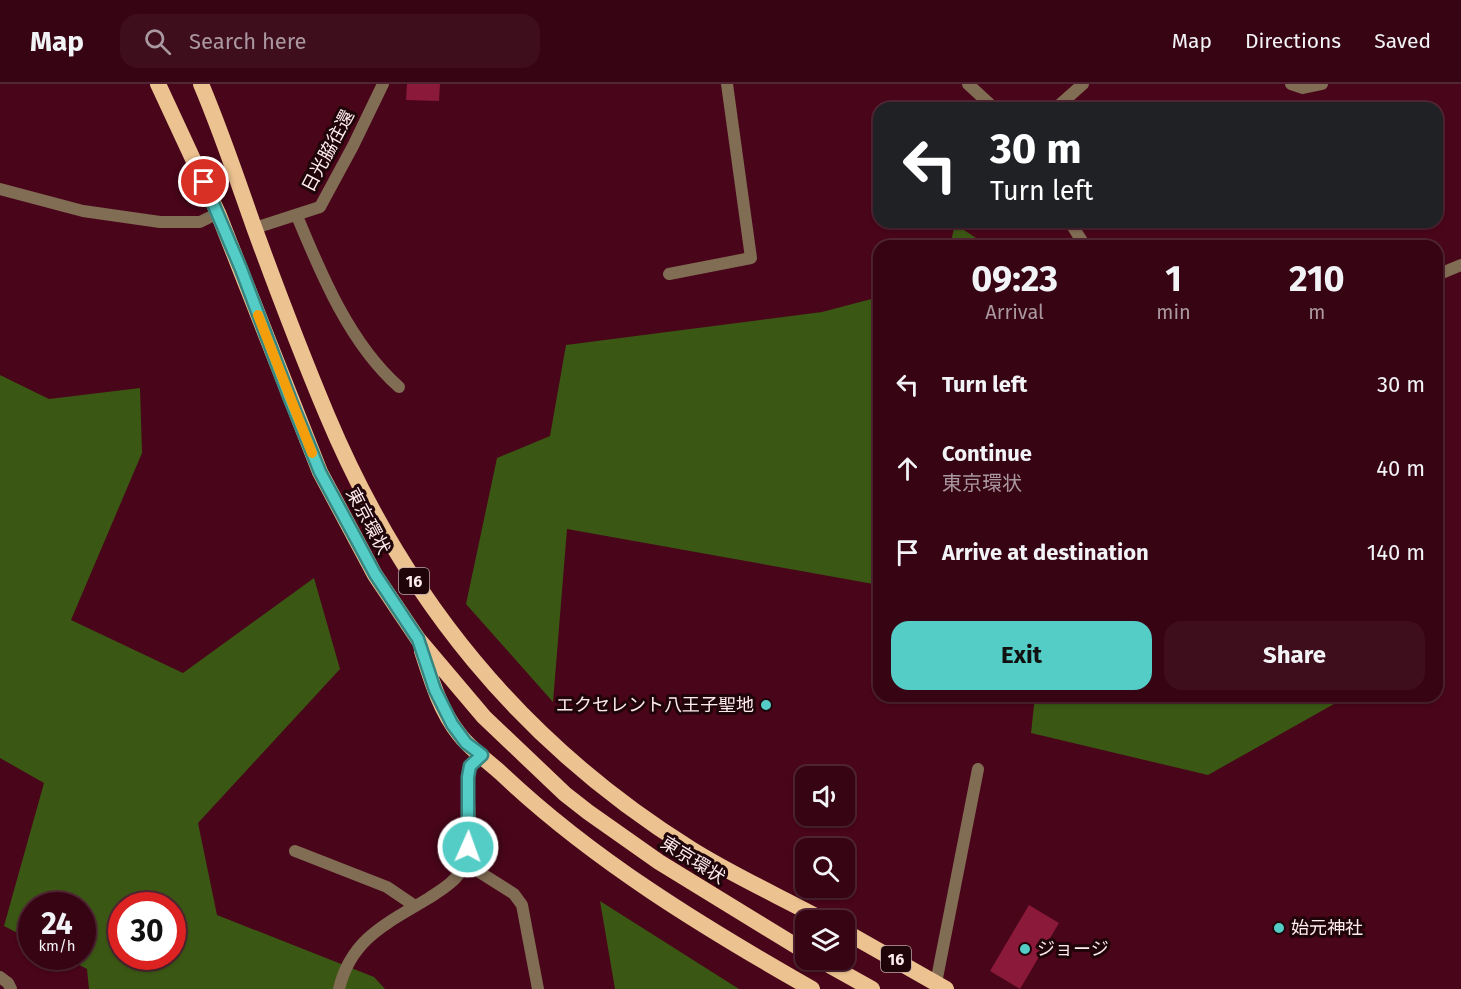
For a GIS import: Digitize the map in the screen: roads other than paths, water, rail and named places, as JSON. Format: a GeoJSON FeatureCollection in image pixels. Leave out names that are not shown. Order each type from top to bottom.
{"type":"FeatureCollection","features":[{"type":"Feature","properties":{"kind":"highway","name":"東京環状"},"geometry":{"type":"LineString","coordinates":[[158,84],[218,213],[320,472],[375,574],[418,639],[466,698],[501,735],[572,800],[659,862],[795,945]]}},
{"type":"Feature","properties":{"kind":"highway","name":"東京環状"},"geometry":{"type":"LineString","coordinates":[[201,84],[218,122],[309,370],[349,466],[398,556],[425,598],[491,682],[546,738],[626,805],[691,849],[804,910]]}},
{"type":"Feature","properties":{"kind":"highway"},"geometry":{"type":"LineString","coordinates":[[418,639],[435,690],[452,724],[466,743],[537,806],[615,866],[711,929],[812,989]]}},
{"type":"Feature","properties":{"kind":"highway","name":"16"},"geometry":{"type":"LineString","coordinates":[[855,938],[937,987]]}},
{"type":"Feature","properties":{"kind":"highway","name":"16"},"geometry":{"type":"LineString","coordinates":[[837,970],[872,989]]}},
{"type":"Feature","properties":{"kind":"street","name":"日光脇往還"},"geometry":{"type":"LineString","coordinates":[[255,228],[320,207],[383,84]]}},
{"type":"Feature","properties":{"kind":"street"},"geometry":{"type":"LineString","coordinates":[[669,274],[751,258],[727,84]]}},
{"type":"Feature","properties":{"kind":"street"},"geometry":{"type":"LineString","coordinates":[[968,84],[988,102]]}},
{"type":"Feature","properties":{"kind":"street"},"geometry":{"type":"LineString","coordinates":[[1063,102],[1083,84]]}},
{"type":"Feature","properties":{"kind":"street"},"geometry":{"type":"LineString","coordinates":[[1291,84],[1303,88],[1322,84]]}},
{"type":"Feature","properties":{"kind":"street"},"geometry":{"type":"LineString","coordinates":[[0,189],[83,211],[160,222],[200,222],[218,213]]}},
{"type":"Feature","properties":{"kind":"street"},"geometry":{"type":"LineString","coordinates":[[297,216],[340,309],[379,369],[399,387]]}},
{"type":"Feature","properties":{"kind":"street"},"geometry":{"type":"LineString","coordinates":[[1443,272],[1461,265]]}},
{"type":"Feature","properties":{"kind":"street"},"geometry":{"type":"LineString","coordinates":[[339,989],[354,953],[362,942],[387,922],[447,887],[459,875],[465,863],[470,766],[482,755]]}},
{"type":"Feature","properties":{"kind":"street"},"geometry":{"type":"LineString","coordinates":[[937,987],[978,769]]}},
{"type":"Feature","properties":{"kind":"street"},"geometry":{"type":"LineString","coordinates":[[295,851],[387,887],[415,906]]}},
{"type":"Feature","properties":{"kind":"street"},"geometry":{"type":"LineString","coordinates":[[465,863],[513,894],[522,904],[538,989]]}},
{"type":"Feature","properties":{"kind":"street"},"geometry":{"type":"LineString","coordinates":[[0,977],[8,983],[11,989]]}},
{"type":"Feature","properties":{"kind":"place","name":"エクセレント八王子聖地"},"geometry":{"type":"Point","coordinates":[766,705]}},
{"type":"Feature","properties":{"kind":"place","name":"始元神社"},"geometry":{"type":"Point","coordinates":[1279,928]}},
{"type":"Feature","properties":{"kind":"place","name":"ジョージ"},"geometry":{"type":"Point","coordinates":[1025,949]}}]}
